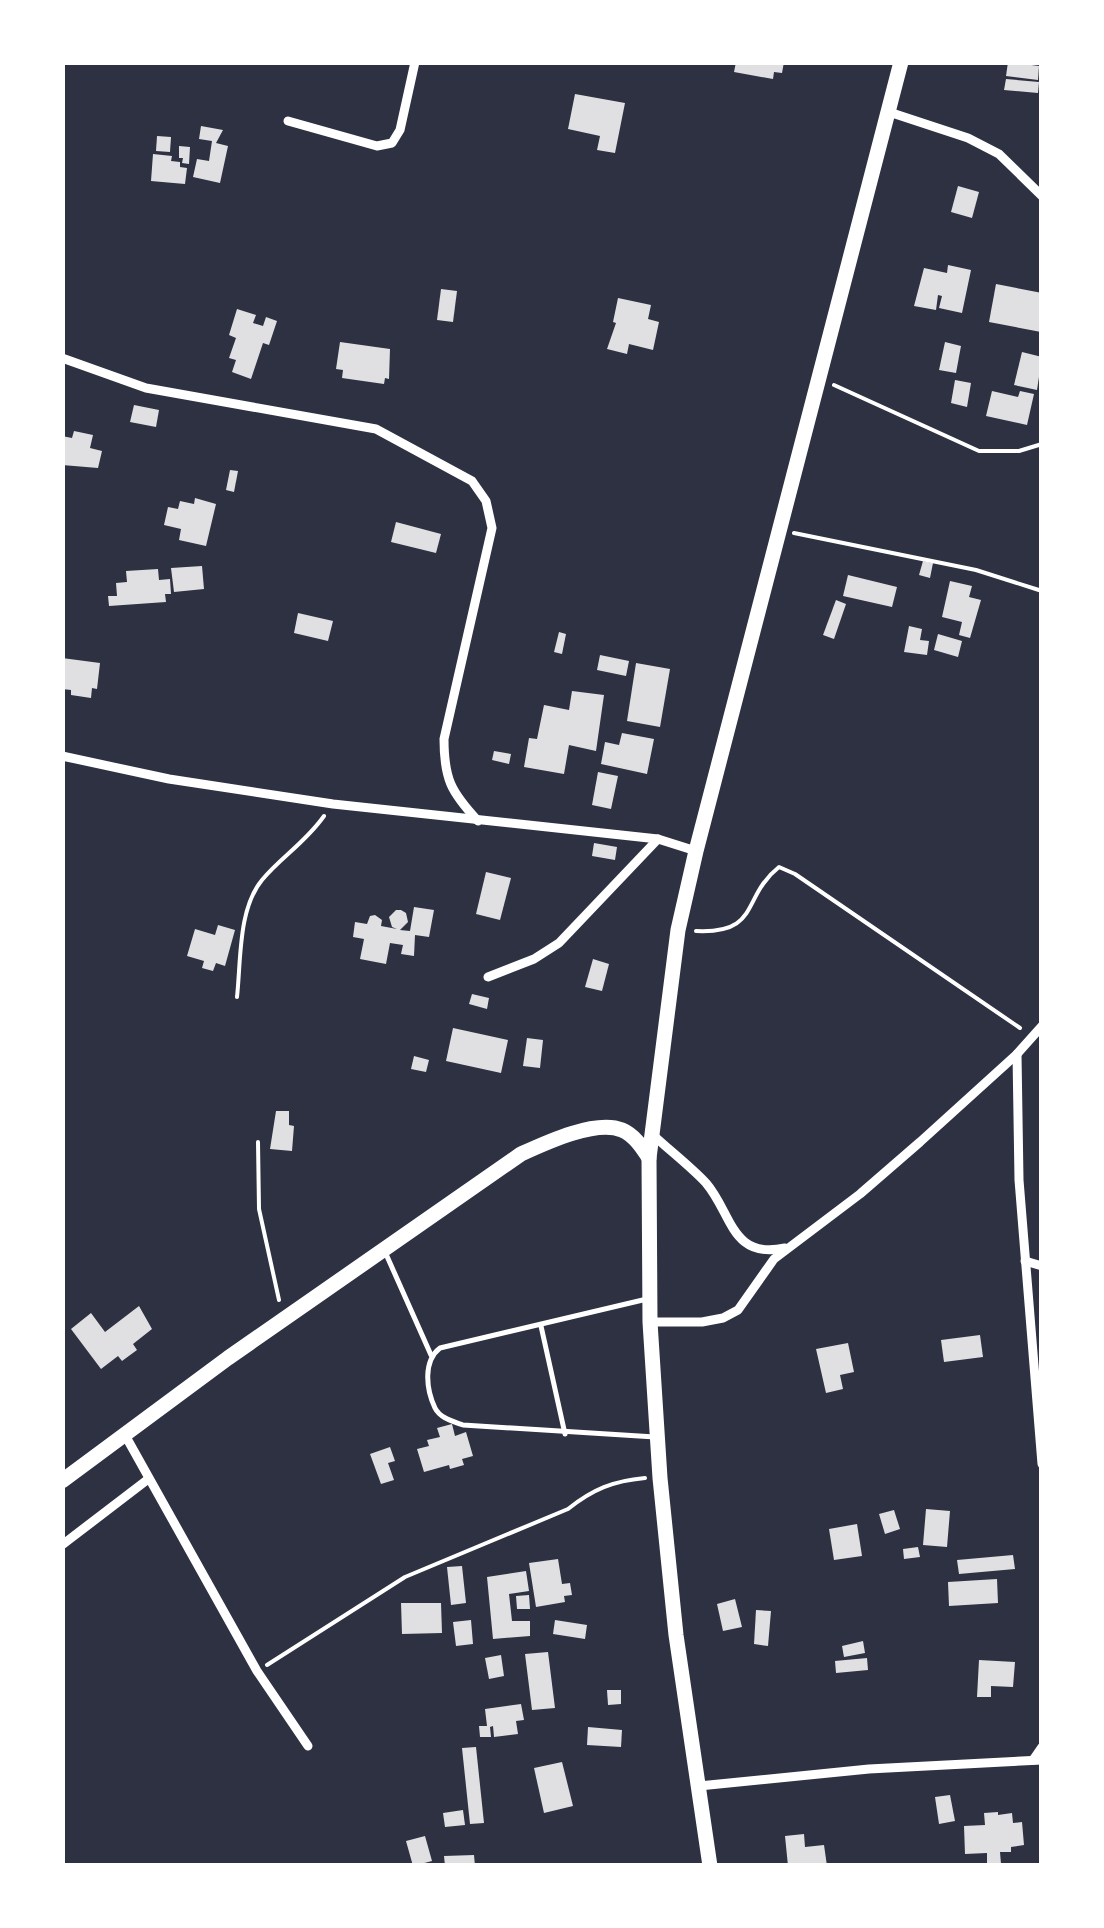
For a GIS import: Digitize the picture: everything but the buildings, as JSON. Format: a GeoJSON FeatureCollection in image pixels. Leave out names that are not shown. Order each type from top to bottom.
{"type":"FeatureCollection","features":[{"type":"Feature","properties":{"kind":"main road"},"geometry":{"type":"LineString","coordinates":[[710,1866],[676,1634],[660,1478],[650,1322],[649,1158],[678,930],[696,851],[901,62]]}},
{"type":"Feature","properties":{"kind":"main road"},"geometry":{"type":"LineString","coordinates":[[62,1482],[283,1319],[501,1166],[546,1143],[608,1126],[624,1130],[638,1141],[649,1158]]}},
{"type":"Feature","properties":{"kind":"street"},"geometry":{"type":"LineString","coordinates":[[288,121],[377,146],[392,143],[400,130],[415,62]]}},
{"type":"Feature","properties":{"kind":"street"},"geometry":{"type":"LineString","coordinates":[[889,112],[968,138],[1000,154],[1042,196]]}},
{"type":"Feature","properties":{"kind":"street"},"geometry":{"type":"LineString","coordinates":[[62,358],[146,388],[376,429],[472,481],[486,501],[492,528],[444,739],[444,761],[449,785],[478,821]]}},
{"type":"Feature","properties":{"kind":"street"},"geometry":{"type":"LineString","coordinates":[[62,756],[169,779],[333,804],[658,839],[696,851]]}},
{"type":"Feature","properties":{"kind":"street"},"geometry":{"type":"LineString","coordinates":[[488,977],[534,959],[559,943],[658,839]]}},
{"type":"Feature","properties":{"kind":"street"},"geometry":{"type":"LineString","coordinates":[[650,1322],[723,1318],[738,1310],[774,1259],[860,1194],[1017,1054],[1042,1026]]}},
{"type":"Feature","properties":{"kind":"street"},"geometry":{"type":"LineString","coordinates":[[1017,1054],[1016,1126],[1042,1464]]}},
{"type":"Feature","properties":{"kind":"street"},"geometry":{"type":"LineString","coordinates":[[652,1134],[712,1191],[740,1240],[770,1252],[786,1248]]}},
{"type":"Feature","properties":{"kind":"street"},"geometry":{"type":"LineString","coordinates":[[1026,1261],[1042,1266]]}},
{"type":"Feature","properties":{"kind":"street"},"geometry":{"type":"LineString","coordinates":[[125,1435],[258,1671],[308,1746]]}},
{"type":"Feature","properties":{"kind":"street"},"geometry":{"type":"LineString","coordinates":[[62,1545],[148,1480]]}},
{"type":"Feature","properties":{"kind":"street"},"geometry":{"type":"LineString","coordinates":[[699,1786],[869,1769],[1037,1760],[1042,1747]]}},
{"type":"Feature","properties":{"kind":"lane"},"geometry":{"type":"LineString","coordinates":[[384,1251],[431,1355]]}},
{"type":"Feature","properties":{"kind":"lane"},"geometry":{"type":"LineString","coordinates":[[650,1299],[440,1348],[431,1355],[427,1371],[436,1410],[446,1419],[463,1424],[657,1438]]}},
{"type":"Feature","properties":{"kind":"lane"},"geometry":{"type":"LineString","coordinates":[[541,1326],[564,1434]]}},
{"type":"Feature","properties":{"kind":"path"},"geometry":{"type":"LineString","coordinates":[[820,379],[979,451],[1019,451],[1042,444]]}},
{"type":"Feature","properties":{"kind":"path"},"geometry":{"type":"LineString","coordinates":[[782,530],[976,570],[1042,591]]}},
{"type":"Feature","properties":{"kind":"path"},"geometry":{"type":"LineString","coordinates":[[237,997],[246,918],[254,895],[262,880],[309,838],[333,804]]}},
{"type":"Feature","properties":{"kind":"path"},"geometry":{"type":"LineString","coordinates":[[678,930],[717,932],[736,926],[754,904],[766,877],[778,867],[795,874],[1032,1037]]}},
{"type":"Feature","properties":{"kind":"path"},"geometry":{"type":"LineString","coordinates":[[258,1142],[259,1210],[283,1319]]}},
{"type":"Feature","properties":{"kind":"path"},"geometry":{"type":"LineString","coordinates":[[258,1671],[405,1577],[568,1508],[607,1484],[660,1478]]}}]}
